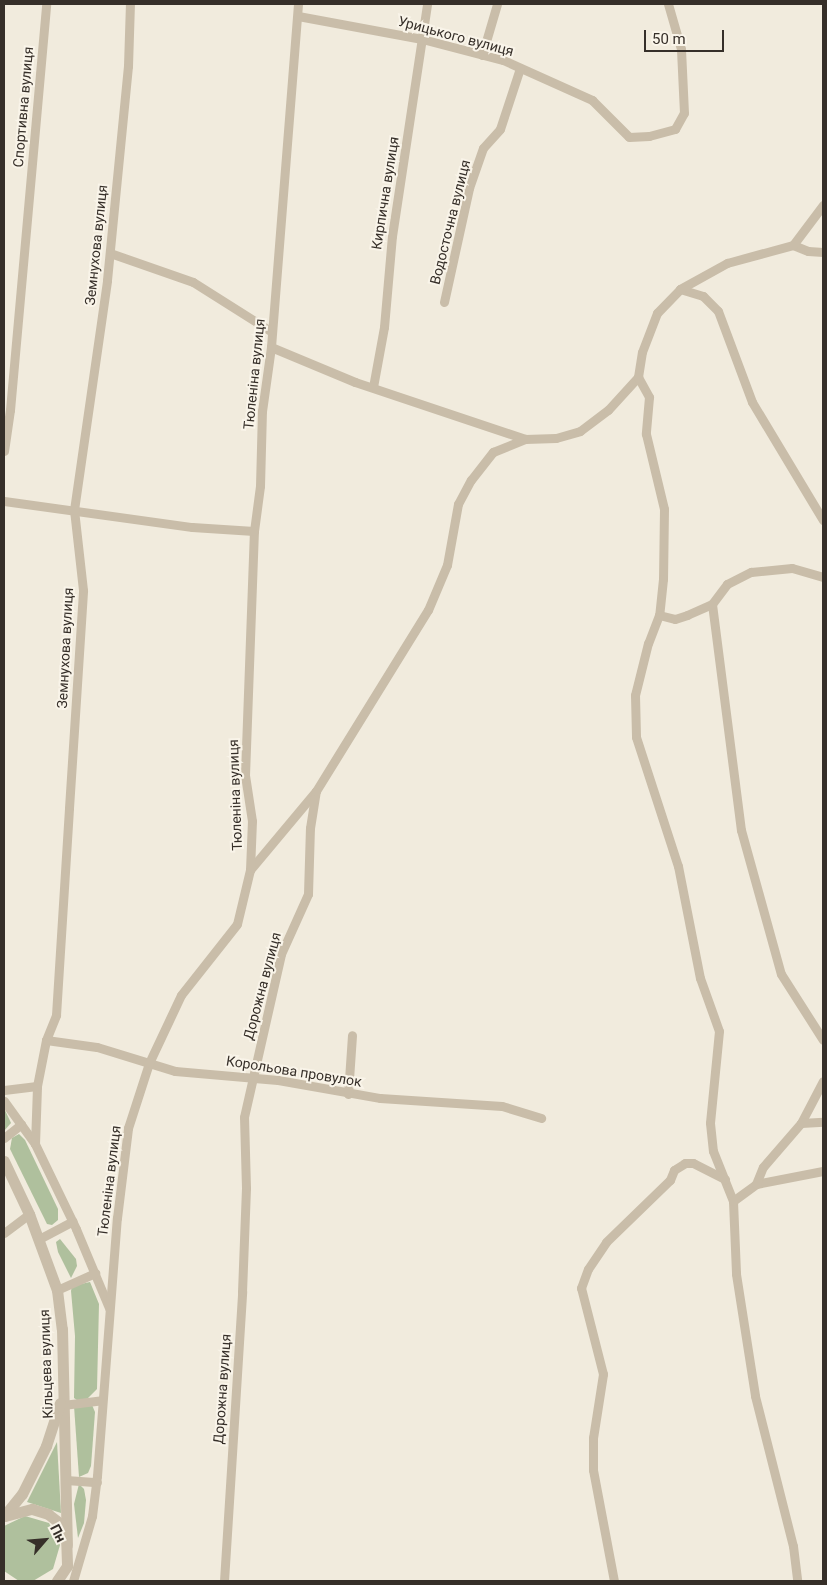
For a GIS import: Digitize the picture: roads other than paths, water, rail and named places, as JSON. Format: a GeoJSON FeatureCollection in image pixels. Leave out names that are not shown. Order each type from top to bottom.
{"type":"FeatureCollection","features":[{"type":"Feature","properties":{"kind":"street","name":"Спортивна вулиця"},"geometry":{"type":"LineString","coordinates":[[4,451],[46,4]]}},
{"type":"Feature","properties":{"kind":"street","name":"Земнухова вулиця"},"geometry":{"type":"LineString","coordinates":[[35,1144],[37,1086],[46,1040],[56,1015],[83,590],[74,510],[110,253],[128,66],[130,4]]}},
{"type":"Feature","properties":{"kind":"street","name":"Тюленіна вулиця"},"geometry":{"type":"LineString","coordinates":[[72,1581],[92,1516],[128,1128],[149,1063],[181,994],[237,924],[250,870],[252,821],[245,775],[254,531],[260,486],[262,411],[271,347],[298,4]]}},
{"type":"Feature","properties":{"kind":"street","name":"Кирпична вулиця"},"geometry":{"type":"LineString","coordinates":[[373,387],[384,327],[392,236],[427,4]]}},
{"type":"Feature","properties":{"kind":"street"},"geometry":{"type":"LineString","coordinates":[[482,54],[496,4]]}},
{"type":"Feature","properties":{"kind":"street","name":"Урицького вулиця"},"geometry":{"type":"LineString","coordinates":[[298,16],[422,38],[482,54],[520,68],[592,100],[629,137],[649,136],[674,128],[684,113],[685,82],[681,49],[668,4]]}},
{"type":"Feature","properties":{"kind":"street","name":"Водосточна вулиця"},"geometry":{"type":"LineString","coordinates":[[444,302],[469,188],[483,148],[500,129],[520,68]]}},
{"type":"Feature","properties":{"kind":"street"},"geometry":{"type":"LineString","coordinates":[[793,246],[823,205]]}},
{"type":"Feature","properties":{"kind":"street"},"geometry":{"type":"LineString","coordinates":[[271,347],[373,387],[525,439],[556,438],[580,431],[608,410],[638,378],[642,352],[657,313],[680,289],[727,263],[793,246],[808,251],[823,252]]}},
{"type":"Feature","properties":{"kind":"street"},"geometry":{"type":"LineString","coordinates":[[110,253],[194,282],[272,332]]}},
{"type":"Feature","properties":{"kind":"street"},"geometry":{"type":"LineString","coordinates":[[680,289],[703,296],[718,311],[752,402],[823,520]]}},
{"type":"Feature","properties":{"kind":"street"},"geometry":{"type":"LineString","coordinates":[[638,378],[648,397],[646,434],[664,509],[664,579],[659,615],[648,643],[635,695],[636,736],[678,866],[700,978],[719,1031],[710,1123],[713,1151],[733,1200],[736,1274],[755,1396],[793,1546],[797,1581]]}},
{"type":"Feature","properties":{"kind":"street","name":"Дорожна вулиця"},"geometry":{"type":"LineString","coordinates":[[224,1581],[242,1292],[246,1188],[244,1117],[281,954],[308,894],[310,828],[316,791],[428,610],[447,564],[458,504],[471,480],[493,452],[525,439]]}},
{"type":"Feature","properties":{"kind":"street"},"geometry":{"type":"LineString","coordinates":[[4,501],[192,527],[254,531]]}},
{"type":"Feature","properties":{"kind":"street"},"geometry":{"type":"LineString","coordinates":[[659,615],[675,619],[712,604],[726,584],[751,572],[792,568],[823,577]]}},
{"type":"Feature","properties":{"kind":"street"},"geometry":{"type":"LineString","coordinates":[[712,604],[741,830],[780,974],[823,1040]]}},
{"type":"Feature","properties":{"kind":"street"},"geometry":{"type":"LineString","coordinates":[[250,870],[316,791]]}},
{"type":"Feature","properties":{"kind":"street"},"geometry":{"type":"LineString","coordinates":[[348,1094],[352,1035]]}},
{"type":"Feature","properties":{"kind":"street","name":"Корольова провулок"},"geometry":{"type":"LineString","coordinates":[[46,1040],[97,1047],[175,1071],[252,1077],[348,1094],[502,1106],[541,1118]]}},
{"type":"Feature","properties":{"kind":"street"},"geometry":{"type":"LineString","coordinates":[[756,1184],[763,1167],[801,1122],[823,1081]]}},
{"type":"Feature","properties":{"kind":"street"},"geometry":{"type":"LineString","coordinates":[[4,1090],[37,1086]]}},
{"type":"Feature","properties":{"kind":"street"},"geometry":{"type":"LineString","coordinates":[[4,1101],[35,1144],[72,1221],[110,1310]]}},
{"type":"Feature","properties":{"kind":"street"},"geometry":{"type":"LineString","coordinates":[[801,1122],[823,1122]]}},
{"type":"Feature","properties":{"kind":"street"},"geometry":{"type":"LineString","coordinates":[[4,1138],[21,1124]]}},
{"type":"Feature","properties":{"kind":"street","name":"Кільцева вулиця"},"geometry":{"type":"LineString","coordinates":[[4,1161],[29,1214],[57,1290],[62,1329],[62,1401],[66,1480],[67,1566]]}},
{"type":"Feature","properties":{"kind":"street"},"geometry":{"type":"LineString","coordinates":[[614,1581],[592,1470],[593,1438],[603,1374],[581,1288],[588,1269],[606,1242],[670,1180],[674,1170],[686,1163],[693,1163],[725,1179]]}},
{"type":"Feature","properties":{"kind":"street"},"geometry":{"type":"LineString","coordinates":[[733,1200],[756,1184],[823,1171]]}},
{"type":"Feature","properties":{"kind":"street"},"geometry":{"type":"LineString","coordinates":[[4,1233],[29,1214]]}},
{"type":"Feature","properties":{"kind":"street"},"geometry":{"type":"LineString","coordinates":[[39,1239],[72,1221]]}},
{"type":"Feature","properties":{"kind":"street"},"geometry":{"type":"LineString","coordinates":[[57,1290],[95,1273]]}},
{"type":"Feature","properties":{"kind":"street"},"geometry":{"type":"LineString","coordinates":[[4,1516],[22,1494],[46,1446],[62,1401],[102,1400]]}},
{"type":"Feature","properties":{"kind":"street"},"geometry":{"type":"LineString","coordinates":[[66,1480],[96,1482]]}},
{"type":"Feature","properties":{"kind":"street","name":"Кільцева вулиця"},"geometry":{"type":"LineString","coordinates":[[4,1516],[24,1509],[48,1514],[66,1531],[67,1545]]}},
{"type":"Feature","properties":{"kind":"street"},"geometry":{"type":"LineString","coordinates":[[67,1566],[72,1581]]}},
{"type":"Feature","properties":{"kind":"street"},"geometry":{"type":"LineString","coordinates":[[57,1581],[67,1566]]}}]}
